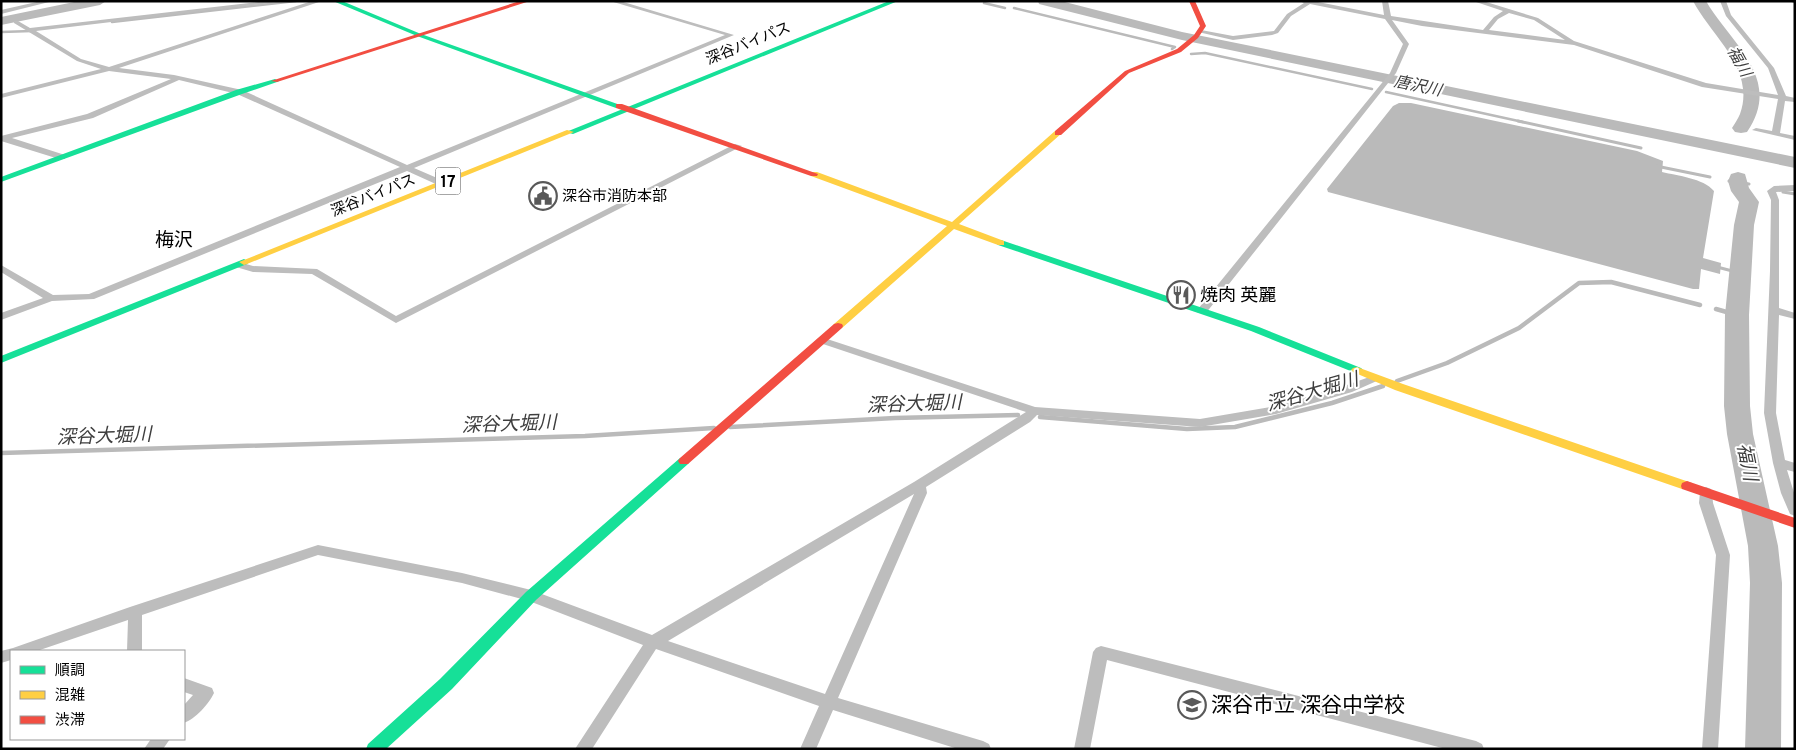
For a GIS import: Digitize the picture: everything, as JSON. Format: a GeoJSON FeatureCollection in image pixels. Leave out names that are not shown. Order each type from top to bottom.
{"type":"FeatureCollection","features":[{"type":"Feature","properties":{"kind":"main road"},"geometry":{"type":"LineString","coordinates":[[336,1],[419,35],[588,92],[884,198],[953,226],[1292,343],[1375,378],[1792,522]]}},
{"type":"Feature","properties":{"kind":"main road"},"geometry":{"type":"LineString","coordinates":[[1,180],[238,92],[527,1]]}},
{"type":"Feature","properties":{"kind":"main road","name":"深谷バイパス"},"geometry":{"type":"LineString","coordinates":[[1,360],[894,1]]}},
{"type":"Feature","properties":{"kind":"main road"},"geometry":{"type":"LineString","coordinates":[[374,749],[446,684],[531,596],[1127,72],[1144,61],[1177,53],[1190,44],[1200,33],[1203,24],[1192,1]]}},
{"type":"Feature","properties":{"kind":"street"},"geometry":{"type":"LineString","coordinates":[[2,12],[50,1]]}},
{"type":"Feature","properties":{"kind":"street"},"geometry":{"type":"LineString","coordinates":[[29,30],[285,1]]}},
{"type":"Feature","properties":{"kind":"street"},"geometry":{"type":"LineString","coordinates":[[1,96],[109,69],[319,1]]}},
{"type":"Feature","properties":{"kind":"street"},"geometry":{"type":"LineString","coordinates":[[1,318],[51,298],[90,297],[588,92],[732,35],[613,1]]}},
{"type":"Feature","properties":{"kind":"street"},"geometry":{"type":"LineString","coordinates":[[1202,311],[1393,73],[1406,44],[1387,18],[1385,1]]}},
{"type":"Feature","properties":{"kind":"street"},"geometry":{"type":"LineString","coordinates":[[1476,1],[1496,6],[1511,6],[1575,43]]}},
{"type":"Feature","properties":{"kind":"street"},"geometry":{"type":"LineString","coordinates":[[1723,1],[1728,15],[1771,68],[1781,94],[1777,97],[1776,134]]}},
{"type":"Feature","properties":{"kind":"street"},"geometry":{"type":"LineString","coordinates":[[1200,33],[1232,38],[1276,32],[1289,15],[1306,2],[1387,18],[1575,43],[1705,85],[1795,100]]}},
{"type":"Feature","properties":{"kind":"street"},"geometry":{"type":"LineString","coordinates":[[1484,32],[1496,18],[1511,6]]}},
{"type":"Feature","properties":{"kind":"street"},"geometry":{"type":"LineString","coordinates":[[2,12],[9,15]]}},
{"type":"Feature","properties":{"kind":"street"},"geometry":{"type":"LineString","coordinates":[[16,22],[79,60],[109,69],[178,78],[238,92],[441,184]]}},
{"type":"Feature","properties":{"kind":"street"},"geometry":{"type":"LineString","coordinates":[[2,139],[90,116],[178,78]]}},
{"type":"Feature","properties":{"kind":"street"},"geometry":{"type":"LineString","coordinates":[[1756,130],[1795,138]]}},
{"type":"Feature","properties":{"kind":"street"},"geometry":{"type":"LineString","coordinates":[[2,139],[62,157]]}},
{"type":"Feature","properties":{"kind":"street"},"geometry":{"type":"LineString","coordinates":[[239,265],[252,269],[314,271],[396,320],[738,146]]}},
{"type":"Feature","properties":{"kind":"street"},"geometry":{"type":"LineString","coordinates":[[1795,188],[1774,188],[1770,191],[1775,200],[1770,413],[1779,463],[1787,493],[1795,511]]}},
{"type":"Feature","properties":{"kind":"street"},"geometry":{"type":"LineString","coordinates":[[1,268],[51,298]]}},
{"type":"Feature","properties":{"kind":"street"},"geometry":{"type":"LineString","coordinates":[[1772,310],[1795,316]]}},
{"type":"Feature","properties":{"kind":"street"},"geometry":{"type":"LineString","coordinates":[[821,340],[1034,410],[1200,423],[1227,421],[1293,406],[1352,388],[1375,378]]}},
{"type":"Feature","properties":{"kind":"street"},"geometry":{"type":"LineString","coordinates":[[583,749],[653,642],[1026,420],[1034,410]]}},
{"type":"Feature","properties":{"kind":"street"},"geometry":{"type":"LineString","coordinates":[[1779,463],[1795,468]]}},
{"type":"Feature","properties":{"kind":"street"},"geometry":{"type":"LineString","coordinates":[[808,749],[921,492],[918,485]]}},
{"type":"Feature","properties":{"kind":"street"},"geometry":{"type":"LineString","coordinates":[[1706,492],[1706,503],[1724,555],[1710,749]]}},
{"type":"Feature","properties":{"kind":"street"},"geometry":{"type":"LineString","coordinates":[[21,650],[318,550],[462,578],[531,596],[653,642],[829,702],[983,749]]}},
{"type":"Feature","properties":{"kind":"street"},"geometry":{"type":"LineString","coordinates":[[135,611],[136,650]]}},
{"type":"Feature","properties":{"kind":"street"},"geometry":{"type":"LineString","coordinates":[[1082,749],[1102,652],[1476,749]]}},
{"type":"Feature","properties":{"kind":"street"},"geometry":{"type":"LineString","coordinates":[[185,685],[206,693],[185,715]]}},
{"type":"Feature","properties":{"kind":"street"},"geometry":{"type":"LineString","coordinates":[[152,749],[161,740]]}},
{"type":"Feature","properties":{"kind":"shaded area"},"geometry":{"type":"Polygon","coordinates":[[[1399,103],[1411,103],[1637,151],[1663,161],[1662,172],[1697,180],[1714,191],[1703,258],[1721,263],[1720,274],[1701,269],[1699,289],[1693,289],[1328,192],[1327,189],[1393,106],[1399,103]]]}},
{"type":"Feature","properties":{"kind":"waterway"},"geometry":{"type":"LineString","coordinates":[[1,21],[100,1]]}},
{"type":"Feature","properties":{"kind":"waterway"},"geometry":{"type":"LineString","coordinates":[[112,22],[296,1]]}},
{"type":"Feature","properties":{"kind":"waterway","name":"唐沢川"},"geometry":{"type":"LineString","coordinates":[[1044,1],[1182,36],[1795,163]]}},
{"type":"Feature","properties":{"kind":"waterway","name":"福川"},"geometry":{"type":"LineString","coordinates":[[1699,1],[1716,28],[1736,52],[1750,78],[1752,94],[1749,112],[1741,128]]}},
{"type":"Feature","properties":{"kind":"waterway"},"geometry":{"type":"LineString","coordinates":[[984,3],[1005,8]]}},
{"type":"Feature","properties":{"kind":"waterway"},"geometry":{"type":"LineString","coordinates":[[1014,8],[1175,47],[1172,49]]}},
{"type":"Feature","properties":{"kind":"waterway"},"geometry":{"type":"LineString","coordinates":[[1,32],[32,31]]}},
{"type":"Feature","properties":{"kind":"waterway"},"geometry":{"type":"LineString","coordinates":[[1191,54],[1205,53],[1372,89]]}},
{"type":"Feature","properties":{"kind":"waterway"},"geometry":{"type":"LineString","coordinates":[[1386,92],[1523,122]]}},
{"type":"Feature","properties":{"kind":"waterway"},"geometry":{"type":"LineString","coordinates":[[1518,121],[1641,148]]}},
{"type":"Feature","properties":{"kind":"waterway"},"geometry":{"type":"LineString","coordinates":[[1656,166],[1710,177]]}},
{"type":"Feature","properties":{"kind":"waterway","name":"福川"},"geometry":{"type":"LineString","coordinates":[[1738,178],[1739,188],[1749,202],[1744,225],[1737,315],[1737,406],[1740,434],[1763,546],[1766,583],[1763,749]]}},
{"type":"Feature","properties":{"kind":"waterway","name":"福川"},"geometry":{"type":"LineString","coordinates":[[1729,181],[1749,184]]}},
{"type":"Feature","properties":{"kind":"waterway"},"geometry":{"type":"LineString","coordinates":[[1783,192],[1795,194]]}},
{"type":"Feature","properties":{"kind":"waterway"},"geometry":{"type":"LineString","coordinates":[[1717,267],[1740,273]]}},
{"type":"Feature","properties":{"kind":"waterway","name":"深谷大堀川"},"geometry":{"type":"LineString","coordinates":[[1397,381],[1447,363],[1519,328],[1579,283],[1611,282],[1700,305]]}},
{"type":"Feature","properties":{"kind":"waterway","name":"深谷大堀川"},"geometry":{"type":"LineString","coordinates":[[1716,309],[1737,315]]}},
{"type":"Feature","properties":{"kind":"waterway","name":"深谷大堀川"},"geometry":{"type":"LineString","coordinates":[[1040,417],[1187,429],[1235,427],[1332,403],[1383,386]]}},
{"type":"Feature","properties":{"kind":"waterway","name":"深谷大堀川"},"geometry":{"type":"LineString","coordinates":[[730,427],[895,418],[1018,415]]}},
{"type":"Feature","properties":{"kind":"waterway","name":"深谷大堀川"},"geometry":{"type":"LineString","coordinates":[[1,453],[585,436],[714,428]]}},
{"type":"Feature","properties":{"kind":"traffic: fast"},"geometry":{"type":"LineString","coordinates":[[336,1],[419,35],[619,106]]}},
{"type":"Feature","properties":{"kind":"traffic: fast"},"geometry":{"type":"LineString","coordinates":[[570,132],[895,1]]}},
{"type":"Feature","properties":{"kind":"traffic: fast"},"geometry":{"type":"LineString","coordinates":[[1,180],[239,92],[275,81]]}},
{"type":"Feature","properties":{"kind":"traffic: fast"},"geometry":{"type":"LineString","coordinates":[[1001,243],[1255,329],[1357,370]]}},
{"type":"Feature","properties":{"kind":"traffic: fast"},"geometry":{"type":"LineString","coordinates":[[1,360],[244,262]]}},
{"type":"Feature","properties":{"kind":"traffic: fast"},"geometry":{"type":"LineString","coordinates":[[374,749],[446,684],[531,596],[684,461]]}},
{"type":"Feature","properties":{"kind":"traffic: slow"},"geometry":{"type":"LineString","coordinates":[[244,262],[570,132]]}},
{"type":"Feature","properties":{"kind":"traffic: slow"},"geometry":{"type":"LineString","coordinates":[[838,326],[1058,133]]}},
{"type":"Feature","properties":{"kind":"traffic: slow"},"geometry":{"type":"LineString","coordinates":[[814,174],[1001,243]]}},
{"type":"Feature","properties":{"kind":"traffic: slow"},"geometry":{"type":"LineString","coordinates":[[1357,370],[1399,387],[1687,486]]}},
{"type":"Feature","properties":{"kind":"traffic: jam"},"geometry":{"type":"LineString","coordinates":[[275,81],[527,1]]}},
{"type":"Feature","properties":{"kind":"traffic: jam"},"geometry":{"type":"LineString","coordinates":[[1058,133],[1127,72],[1169,55],[1188,44],[1203,26],[1192,1]]}},
{"type":"Feature","properties":{"kind":"traffic: jam"},"geometry":{"type":"LineString","coordinates":[[619,106],[814,174]]}},
{"type":"Feature","properties":{"kind":"traffic: jam"},"geometry":{"type":"LineString","coordinates":[[684,461],[838,326]]}},
{"type":"Feature","properties":{"kind":"traffic: jam"},"geometry":{"type":"LineString","coordinates":[[1687,486],[1795,523]]}},
{"type":"Feature","properties":{"kind":"place","name":"深谷市消防本部"},"geometry":{"type":"Point","coordinates":[543,196]}},
{"type":"Feature","properties":{"kind":"place","name":"焼肉 英麗"},"geometry":{"type":"Point","coordinates":[1181,295]}},
{"type":"Feature","properties":{"kind":"place","name":"深谷市立 深谷中学校"},"geometry":{"type":"Point","coordinates":[1192,705]}},
{"type":"Feature","properties":{"kind":"district","name":"梅沢"},"geometry":{"type":"Point","coordinates":[174,239]}}]}
